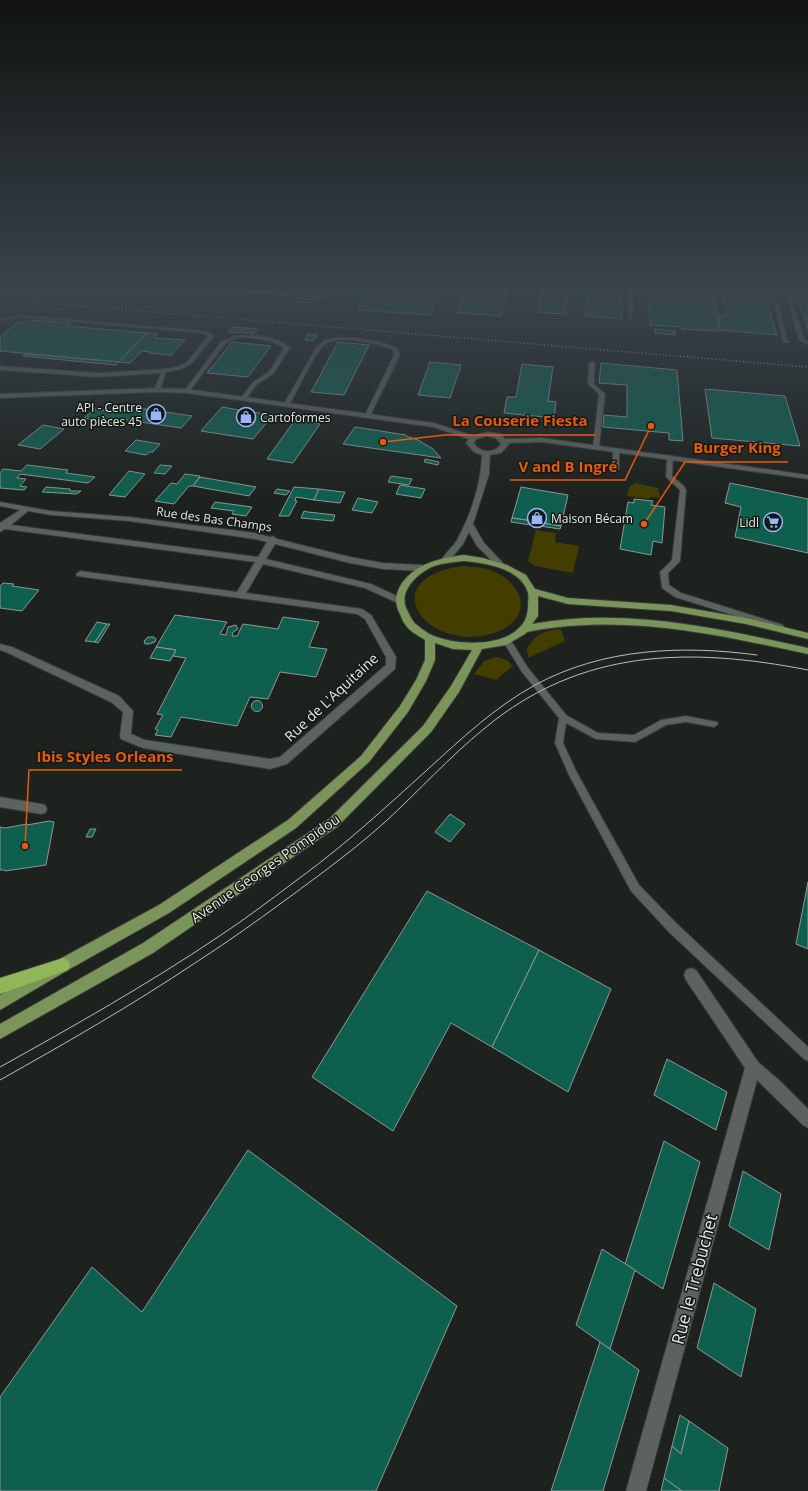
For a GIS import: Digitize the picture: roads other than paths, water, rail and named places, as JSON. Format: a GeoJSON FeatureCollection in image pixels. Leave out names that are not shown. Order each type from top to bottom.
{"type":"FeatureCollection","features":[{"type":"Feature","properties":{"kind":"highway"},"geometry":{"type":"LineString","coordinates":[[0,986],[63,965]]}},
{"type":"Feature","properties":{"kind":"main road"},"geometry":{"type":"LineString","coordinates":[[464,558],[482,559],[500,564],[513,571],[524,580],[532,591],[536,604],[533,617],[524,629],[507,640],[478,647],[462,647],[445,644],[418,631],[408,622],[402,612],[400,602],[402,588],[410,577],[422,568],[446,559],[464,558]]}},
{"type":"Feature","properties":{"kind":"main road"},"geometry":{"type":"LineString","coordinates":[[532,591],[568,601],[671,608],[746,621],[808,636]]}},
{"type":"Feature","properties":{"kind":"main road"},"geometry":{"type":"LineString","coordinates":[[524,629],[565,622],[600,620],[644,623],[711,632],[808,651]]}},
{"type":"Feature","properties":{"kind":"main road","name":"Avenue Georges Pompidou"},"geometry":{"type":"LineString","coordinates":[[0,1003],[63,965],[164,909],[292,824],[365,759],[404,709],[428,667],[430,660],[430,638]]}},
{"type":"Feature","properties":{"kind":"main road","name":"Avenue Georges Pompidou"},"geometry":{"type":"LineString","coordinates":[[0,1032],[148,948],[333,823],[427,729],[455,689],[478,647]]}},
{"type":"Feature","properties":{"kind":"street"},"geometry":{"type":"LineString","coordinates":[[0,396],[157,390],[187,391],[434,425],[473,438],[482,435],[493,435],[504,441],[542,440],[808,477]]}},
{"type":"Feature","properties":{"kind":"street"},"geometry":{"type":"LineString","coordinates":[[473,438],[470,443],[473,448],[486,453],[500,451],[505,446],[504,441]]}},
{"type":"Feature","properties":{"kind":"street"},"geometry":{"type":"LineString","coordinates":[[446,559],[460,542],[470,524],[485,474],[486,453]]}},
{"type":"Feature","properties":{"kind":"street","name":"Rue des Bas Champs"},"geometry":{"type":"LineString","coordinates":[[0,504],[51,513],[129,519],[255,536],[273,539],[350,560],[383,566],[422,568]]}},
{"type":"Feature","properties":{"kind":"street"},"geometry":{"type":"LineString","coordinates":[[1,527],[26,509]]}},
{"type":"Feature","properties":{"kind":"street"},"geometry":{"type":"LineString","coordinates":[[470,524],[480,544],[500,564]]}},
{"type":"Feature","properties":{"kind":"street"},"geometry":{"type":"LineString","coordinates":[[1,527],[259,560],[368,586],[400,602]]}},
{"type":"Feature","properties":{"kind":"street"},"geometry":{"type":"LineString","coordinates":[[240,595],[259,560],[273,539]]}},
{"type":"Feature","properties":{"kind":"street","name":"Rue de L'Aquitaine"},"geometry":{"type":"LineString","coordinates":[[0,647],[9,648],[115,699],[128,711],[125,736],[143,744],[270,764],[283,761],[391,666],[391,657],[368,617],[359,611],[80,574]]}},
{"type":"Feature","properties":{"kind":"street"},"geometry":{"type":"LineString","coordinates":[[0,802],[41,809]]}},
{"type":"Feature","properties":{"kind":"street"},"geometry":{"type":"LineString","coordinates":[[691,975],[753,1067],[776,1087],[808,1120]]}},
{"type":"Feature","properties":{"kind":"street","name":"Rue le Trebuchet"},"geometry":{"type":"LineString","coordinates":[[636,1491],[753,1067]]}},
{"type":"Feature","properties":{"kind":"lane"},"geometry":{"type":"LineString","coordinates":[[0,368],[99,375],[164,371],[179,368],[191,361]]}},
{"type":"Feature","properties":{"kind":"lane"},"geometry":{"type":"LineString","coordinates":[[187,391],[209,361]]}},
{"type":"Feature","properties":{"kind":"lane"},"geometry":{"type":"LineString","coordinates":[[244,398],[255,383],[271,373],[279,361]]}},
{"type":"Feature","properties":{"kind":"lane"},"geometry":{"type":"LineString","coordinates":[[287,404],[311,361]]}},
{"type":"Feature","properties":{"kind":"lane"},"geometry":{"type":"LineString","coordinates":[[368,415],[394,361]]}},
{"type":"Feature","properties":{"kind":"lane"},"geometry":{"type":"LineString","coordinates":[[592,363],[591,384],[602,394],[596,447]]}},
{"type":"Feature","properties":{"kind":"lane"},"geometry":{"type":"LineString","coordinates":[[157,390],[164,371]]}},
{"type":"Feature","properties":{"kind":"lane"},"geometry":{"type":"LineString","coordinates":[[616,450],[616,469]]}},
{"type":"Feature","properties":{"kind":"lane"},"geometry":{"type":"LineString","coordinates":[[670,457],[669,477],[682,487],[683,490],[676,561],[664,572],[665,586],[678,595],[808,636]]}},
{"type":"Feature","properties":{"kind":"lane"},"geometry":{"type":"LineString","coordinates":[[507,640],[525,670],[563,717],[596,736],[635,739],[664,722],[686,719],[714,724]]}},
{"type":"Feature","properties":{"kind":"lane"},"geometry":{"type":"LineString","coordinates":[[563,717],[560,743],[572,772],[635,888],[673,928],[808,1055]]}},
{"type":"Feature","properties":{"kind":"tram line"},"geometry":{"type":"LineString","coordinates":[[0,1067],[138,988],[229,930],[318,864],[350,838],[492,713],[535,685],[588,663],[643,652],[700,650],[757,655]]}},
{"type":"Feature","properties":{"kind":"tram line"},"geometry":{"type":"LineString","coordinates":[[0,1080],[74,1038],[171,979],[278,906],[363,841],[485,728],[522,702],[560,682],[599,668],[639,660],[680,657],[722,658],[808,670]]}},
{"type":"Feature","properties":{"kind":"railway"},"geometry":{"type":"LineString","coordinates":[[732,361],[808,367]]}},
{"type":"Feature","properties":{"kind":"place","name":"API - Centre auto pièces 45"},"geometry":{"type":"Point","coordinates":[156,414]}},
{"type":"Feature","properties":{"kind":"place","name":"Cartoformes"},"geometry":{"type":"Point","coordinates":[246,417]}},
{"type":"Feature","properties":{"kind":"place","name":"V and B Ingré"},"geometry":{"type":"Point","coordinates":[651,426]}},
{"type":"Feature","properties":{"kind":"place","name":"La Couserie Fiesta"},"geometry":{"type":"Point","coordinates":[383,442]}},
{"type":"Feature","properties":{"kind":"place","name":"Maison Bécam"},"geometry":{"type":"Point","coordinates":[537,518]}},
{"type":"Feature","properties":{"kind":"place","name":"Lidl"},"geometry":{"type":"Point","coordinates":[773,522]}},
{"type":"Feature","properties":{"kind":"place","name":"Burger King"},"geometry":{"type":"Point","coordinates":[644,524]}},
{"type":"Feature","properties":{"kind":"place","name":"Ibis Styles Orleans"},"geometry":{"type":"Point","coordinates":[25,846]}}]}
